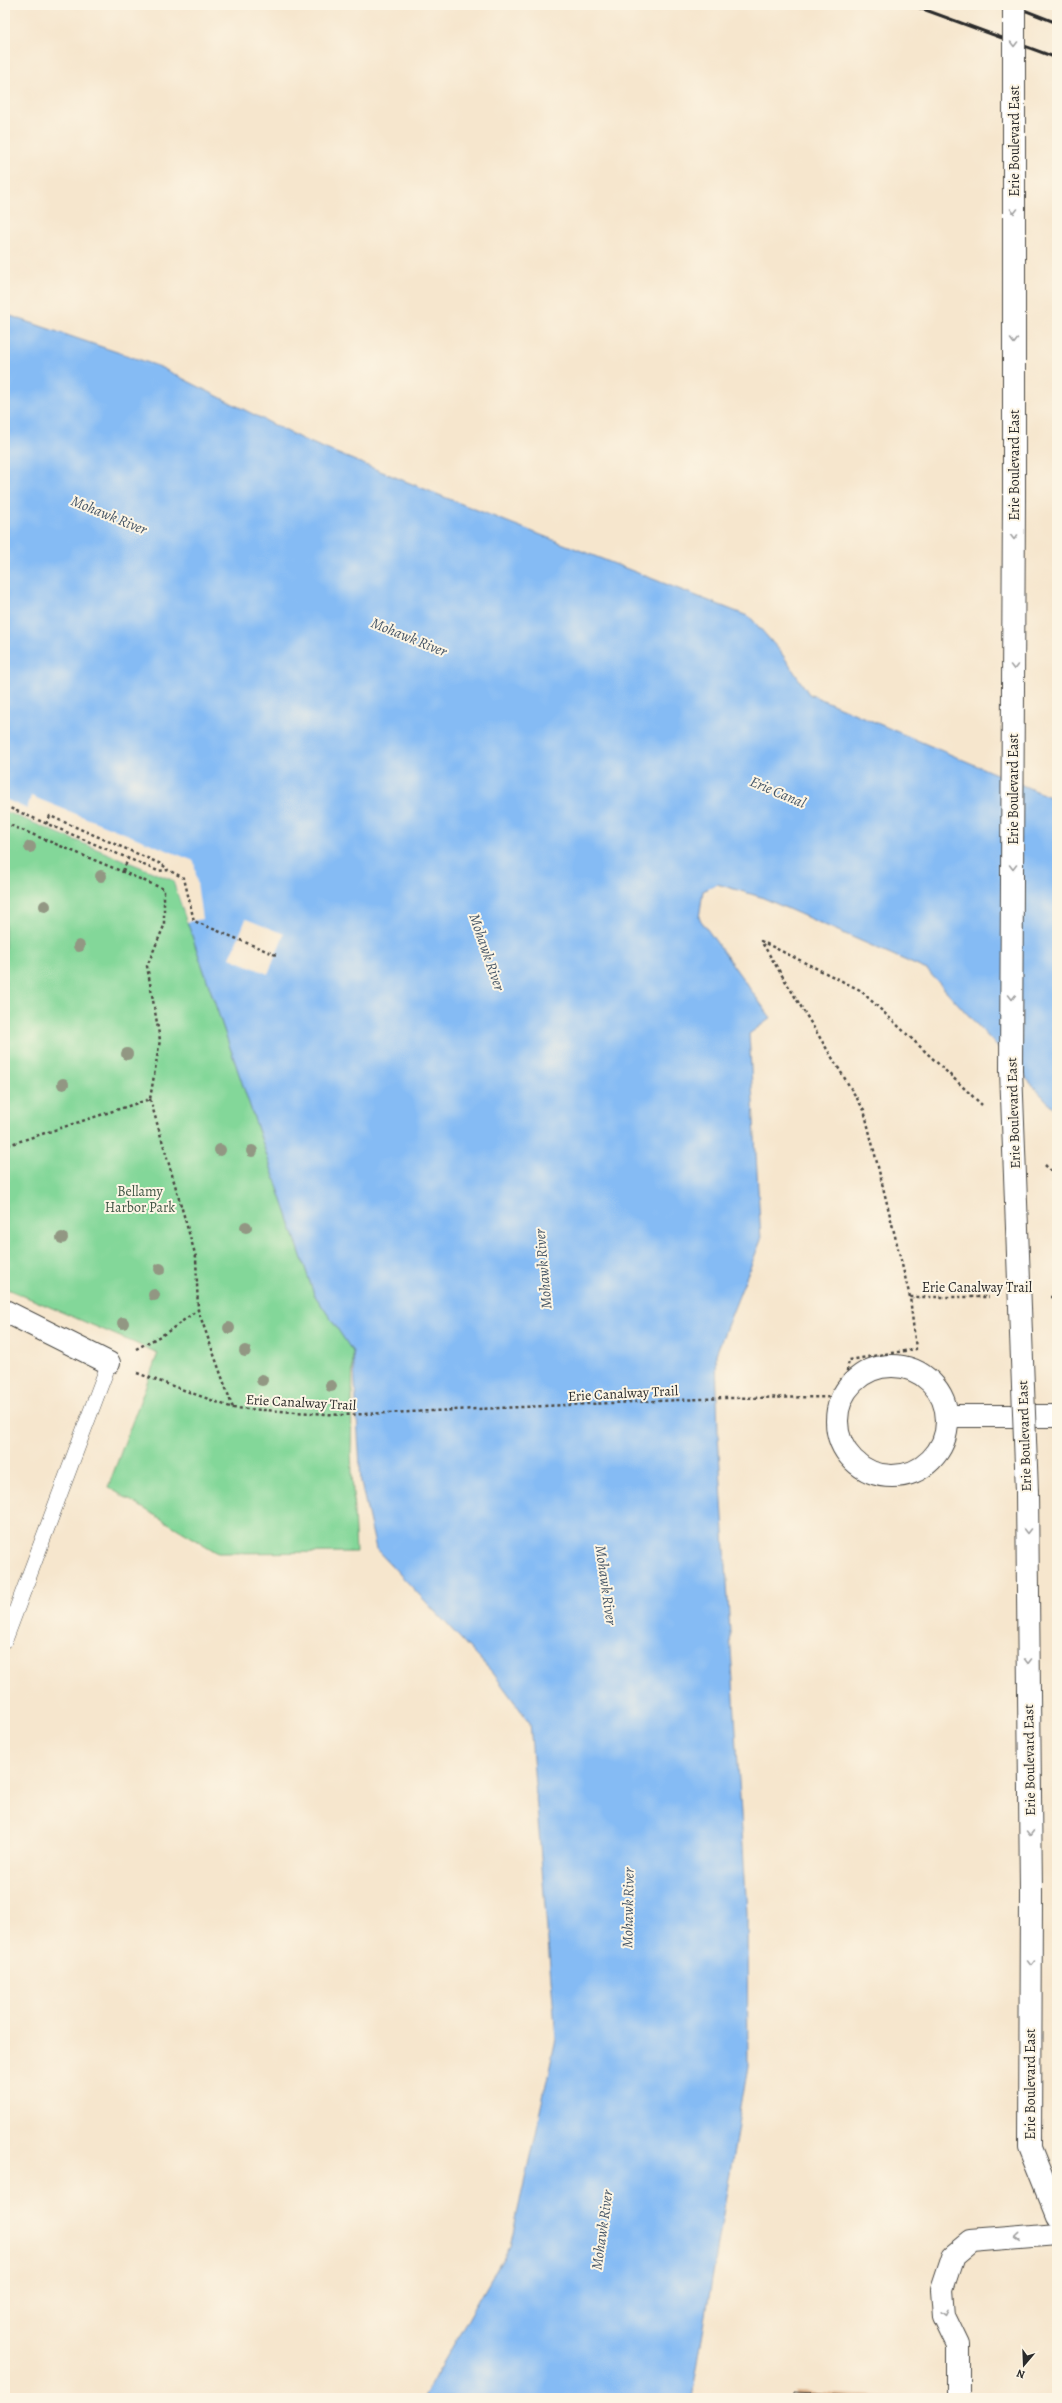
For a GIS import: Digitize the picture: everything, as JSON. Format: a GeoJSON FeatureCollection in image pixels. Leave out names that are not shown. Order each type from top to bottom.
{"type":"FeatureCollection","features":[{"type":"Feature","properties":{"kind":"main road","name":"Erie Boulevard East"},"geometry":{"type":"LineString","coordinates":[[1014,5],[1012,1070],[1027,1492],[1031,1893],[1030,2148],[1057,2215]]}},
{"type":"Feature","properties":{"kind":"main road"},"geometry":{"type":"LineString","coordinates":[[5,1311],[109,1363]]}},
{"type":"Feature","properties":{"kind":"main road"},"geometry":{"type":"LineString","coordinates":[[884,1366],[902,1366],[919,1373],[933,1384],[943,1399],[948,1416],[946,1434],[939,1451],[926,1465],[910,1474],[892,1476],[873,1473],[858,1464],[845,1450],[840,1439],[837,1414],[842,1397],[852,1382],[867,1372],[884,1366]]}},
{"type":"Feature","properties":{"kind":"main road"},"geometry":{"type":"LineString","coordinates":[[948,1416],[1057,1416]]}},
{"type":"Feature","properties":{"kind":"main road"},"geometry":{"type":"LineString","coordinates":[[958,2398],[958,2344],[944,2316],[942,2289],[953,2256],[971,2241],[1057,2234]]}},
{"type":"Feature","properties":{"kind":"lane"},"geometry":{"type":"LineString","coordinates":[[5,1640],[109,1363]]}},
{"type":"Feature","properties":{"kind":"path"},"geometry":{"type":"LineString","coordinates":[[5,806],[158,871],[168,870]]}},
{"type":"Feature","properties":{"kind":"path"},"geometry":{"type":"LineString","coordinates":[[46,824],[50,816],[161,864],[168,870],[184,878],[194,921],[276,955]]}},
{"type":"Feature","properties":{"kind":"path"},"geometry":{"type":"LineString","coordinates":[[5,823],[164,889],[164,926],[147,966],[160,1040],[150,1099],[196,1257],[198,1310],[233,1408]]}},
{"type":"Feature","properties":{"kind":"path"},"geometry":{"type":"LineString","coordinates":[[123,871],[128,858]]}},
{"type":"Feature","properties":{"kind":"path"},"geometry":{"type":"LineString","coordinates":[[910,1297],[864,1110],[760,941],[860,990],[987,1111]]}},
{"type":"Feature","properties":{"kind":"path"},"geometry":{"type":"LineString","coordinates":[[5,1146],[150,1099]]}},
{"type":"Feature","properties":{"kind":"path"},"geometry":{"type":"LineString","coordinates":[[1040,1160],[1057,1177]]}},
{"type":"Feature","properties":{"kind":"path","name":"Erie Canalway Trail"},"geometry":{"type":"LineString","coordinates":[[109,1363],[233,1408],[342,1416],[724,1398],[842,1397],[848,1360],[916,1349],[910,1297],[995,1297]]}},
{"type":"Feature","properties":{"kind":"path","name":"Erie Canalway Trail"},"geometry":{"type":"LineString","coordinates":[[1042,1298],[1057,1298]]}},
{"type":"Feature","properties":{"kind":"path"},"geometry":{"type":"LineString","coordinates":[[109,1363],[166,1334],[198,1310]]}},
{"type":"Feature","properties":{"kind":"green space","name":"Bellamy Harbor Park"},"geometry":{"type":"Polygon","coordinates":[[[5,811],[173,880],[314,1294],[353,1352],[351,1452],[356,1552],[218,1553],[108,1487],[158,1353],[5,1288],[5,811]]]}},
{"type":"Feature","properties":{"kind":"water"},"geometry":{"type":"Polygon","coordinates":[[[5,314],[158,366],[304,440],[449,499],[750,617],[780,651],[809,694],[1057,800],[1057,1112],[927,970],[761,897],[717,884],[703,891],[699,918],[771,1018],[749,1034],[761,1240],[716,1354],[718,1434],[747,1913],[748,2066],[692,2398],[423,2398],[510,2246],[556,2039],[530,1723],[493,1673],[376,1549],[361,1483],[353,1352],[314,1294],[173,880],[5,811],[5,314]]]}},
{"type":"Feature","properties":{"kind":"pier"},"geometry":{"type":"Polygon","coordinates":[[[31,796],[194,861],[202,919],[187,922],[173,880],[5,811],[5,799],[27,809],[31,796]]]}},
{"type":"Feature","properties":{"kind":"pier"},"geometry":{"type":"Polygon","coordinates":[[[246,919],[284,934],[268,974],[230,958],[246,919]]]}},
{"type":"Feature","properties":{"kind":"building"},"geometry":{"type":"Polygon","coordinates":[[[795,2392],[903,2397],[903,2398],[795,2398],[795,2392]]]}},
{"type":"Feature","properties":{"kind":"railway"},"geometry":{"type":"LineString","coordinates":[[912,5],[1057,58]]}},
{"type":"Feature","properties":{"kind":"railway"},"geometry":{"type":"LineString","coordinates":[[1011,5],[1057,23]]}},
{"type":"Feature","properties":{"kind":"water label","name":"Mohawk River"},"geometry":{"type":"Point","coordinates":[109,515]}},
{"type":"Feature","properties":{"kind":"water label","name":"Mohawk River"},"geometry":{"type":"Point","coordinates":[409,637]}},
{"type":"Feature","properties":{"kind":"water label","name":"Erie Canal"},"geometry":{"type":"Point","coordinates":[778,792]}},
{"type":"Feature","properties":{"kind":"water label","name":"Mohawk River"},"geometry":{"type":"Point","coordinates":[487,952]}},
{"type":"Feature","properties":{"kind":"water label","name":"Mohawk River"},"geometry":{"type":"Point","coordinates":[543,1269]}},
{"type":"Feature","properties":{"kind":"water label","name":"Mohawk River"},"geometry":{"type":"Point","coordinates":[606,1585]}},
{"type":"Feature","properties":{"kind":"water label","name":"Mohawk River"},"geometry":{"type":"Point","coordinates":[628,1908]}},
{"type":"Feature","properties":{"kind":"water label","name":"Mohawk River"},"geometry":{"type":"Point","coordinates":[602,2230]}}]}
